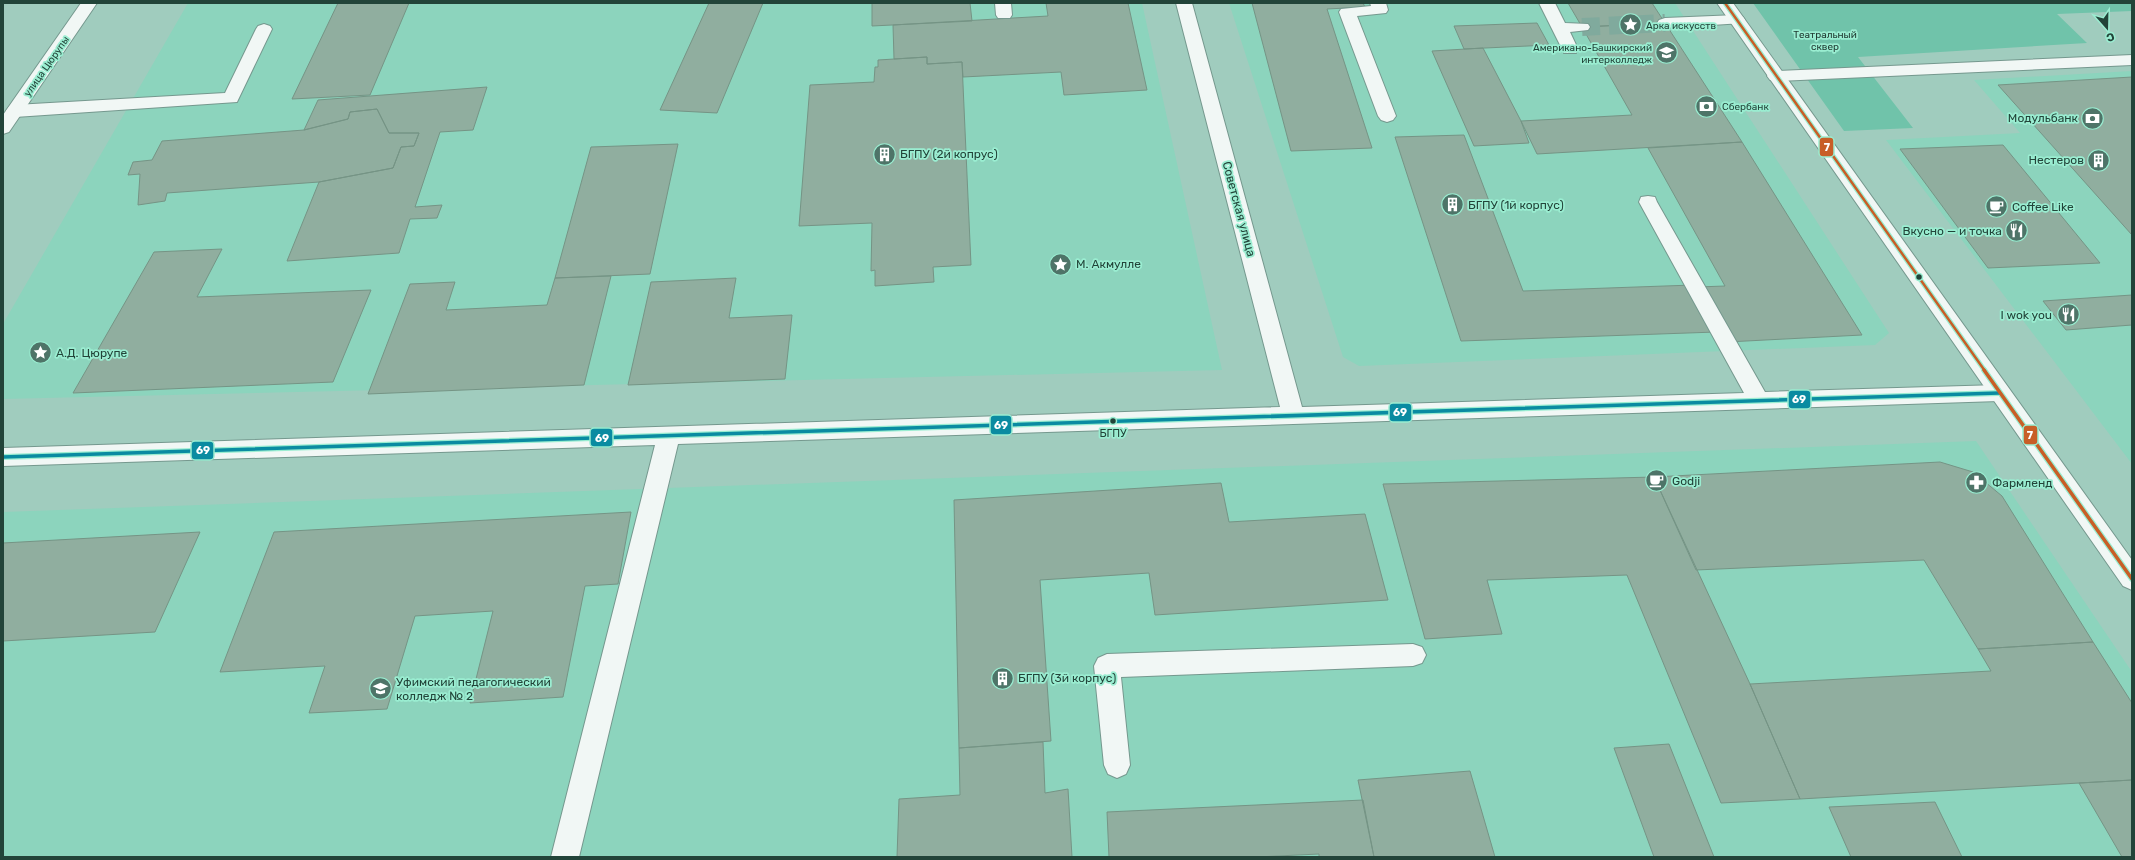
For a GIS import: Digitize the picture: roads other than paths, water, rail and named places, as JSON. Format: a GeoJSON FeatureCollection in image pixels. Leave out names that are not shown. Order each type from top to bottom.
{"type":"FeatureCollection","features":[{"type":"Feature","properties":{"kind":"street","name":"улица Цюрупы"},"geometry":{"type":"LineString","coordinates":[[3,128],[89,3]]}},
{"type":"Feature","properties":{"kind":"street","name":"Советская улица"},"geometry":{"type":"LineString","coordinates":[[1184,3],[1293,415]]}},
{"type":"Feature","properties":{"kind":"street"},"geometry":{"type":"LineString","coordinates":[[1378,3],[1380,10],[1347,12],[1387,116]]}},
{"type":"Feature","properties":{"kind":"street"},"geometry":{"type":"LineString","coordinates":[[1547,3],[1570,49]]}},
{"type":"Feature","properties":{"kind":"street"},"geometry":{"type":"LineString","coordinates":[[1725,3],[2132,580]]}},
{"type":"Feature","properties":{"kind":"street"},"geometry":{"type":"LineString","coordinates":[[1665,23],[1737,20]]}},
{"type":"Feature","properties":{"kind":"street"},"geometry":{"type":"LineString","coordinates":[[1559,28],[1582,27]]}},
{"type":"Feature","properties":{"kind":"street"},"geometry":{"type":"LineString","coordinates":[[15,111],[231,98],[264,29]]}},
{"type":"Feature","properties":{"kind":"street"},"geometry":{"type":"LineString","coordinates":[[1776,76],[2132,60]]}},
{"type":"Feature","properties":{"kind":"street"},"geometry":{"type":"LineString","coordinates":[[1648,202],[1759,401]]}},
{"type":"Feature","properties":{"kind":"street"},"geometry":{"type":"LineString","coordinates":[[3,457],[1999,393]]}},
{"type":"Feature","properties":{"kind":"street"},"geometry":{"type":"LineString","coordinates":[[565,857],[669,435]]}},
{"type":"Feature","properties":{"kind":"street"},"geometry":{"type":"LineString","coordinates":[[1117,766],[1107,666],[1413,655]]}},
{"type":"Feature","properties":{"kind":"tunnel"},"geometry":{"type":"LineString","coordinates":[[1582,27],[1665,23]]}},
{"type":"Feature","properties":{"kind":"place","name":"Арка искусств"},"geometry":{"type":"Point","coordinates":[1631,25]}},
{"type":"Feature","properties":{"kind":"place","name":"Американо-Башкирский интерколледж"},"geometry":{"type":"Point","coordinates":[1667,53]}},
{"type":"Feature","properties":{"kind":"place","name":"Сбербанк"},"geometry":{"type":"Point","coordinates":[1707,106]}},
{"type":"Feature","properties":{"kind":"place","name":"Модульбанк"},"geometry":{"type":"Point","coordinates":[2093,118]}},
{"type":"Feature","properties":{"kind":"place","name":"БГПУ (2й копрус)"},"geometry":{"type":"Point","coordinates":[885,154]}},
{"type":"Feature","properties":{"kind":"place","name":"Нестеров"},"geometry":{"type":"Point","coordinates":[2099,160]}},
{"type":"Feature","properties":{"kind":"place","name":"БГПУ (1й корпус)"},"geometry":{"type":"Point","coordinates":[1453,205]}},
{"type":"Feature","properties":{"kind":"place","name":"Coffee Like"},"geometry":{"type":"Point","coordinates":[1996,207]}},
{"type":"Feature","properties":{"kind":"place","name":"Вкусно — и точка"},"geometry":{"type":"Point","coordinates":[2017,231]}},
{"type":"Feature","properties":{"kind":"place","name":"М. Акмулле"},"geometry":{"type":"Point","coordinates":[1060,264]}},
{"type":"Feature","properties":{"kind":"place","name":"I wok you"},"geometry":{"type":"Point","coordinates":[2068,315]}},
{"type":"Feature","properties":{"kind":"place","name":"А.Д. Цюрупе"},"geometry":{"type":"Point","coordinates":[41,353]}},
{"type":"Feature","properties":{"kind":"place","name":"БГПУ"},"geometry":{"type":"Point","coordinates":[1113,421]}},
{"type":"Feature","properties":{"kind":"place","name":"Godji"},"geometry":{"type":"Point","coordinates":[1657,481]}},
{"type":"Feature","properties":{"kind":"place","name":"Фармленд"},"geometry":{"type":"Point","coordinates":[1977,483]}},
{"type":"Feature","properties":{"kind":"place","name":"БГПУ (3й корпус)"},"geometry":{"type":"Point","coordinates":[1002,678]}},
{"type":"Feature","properties":{"kind":"place","name":"Уфимский педагогический колледж № 2"},"geometry":{"type":"Point","coordinates":[380,689]}},
{"type":"Feature","properties":{"kind":"park label","name":"Театральный сквер"},"geometry":{"type":"Point","coordinates":[1825,40]}}]}
